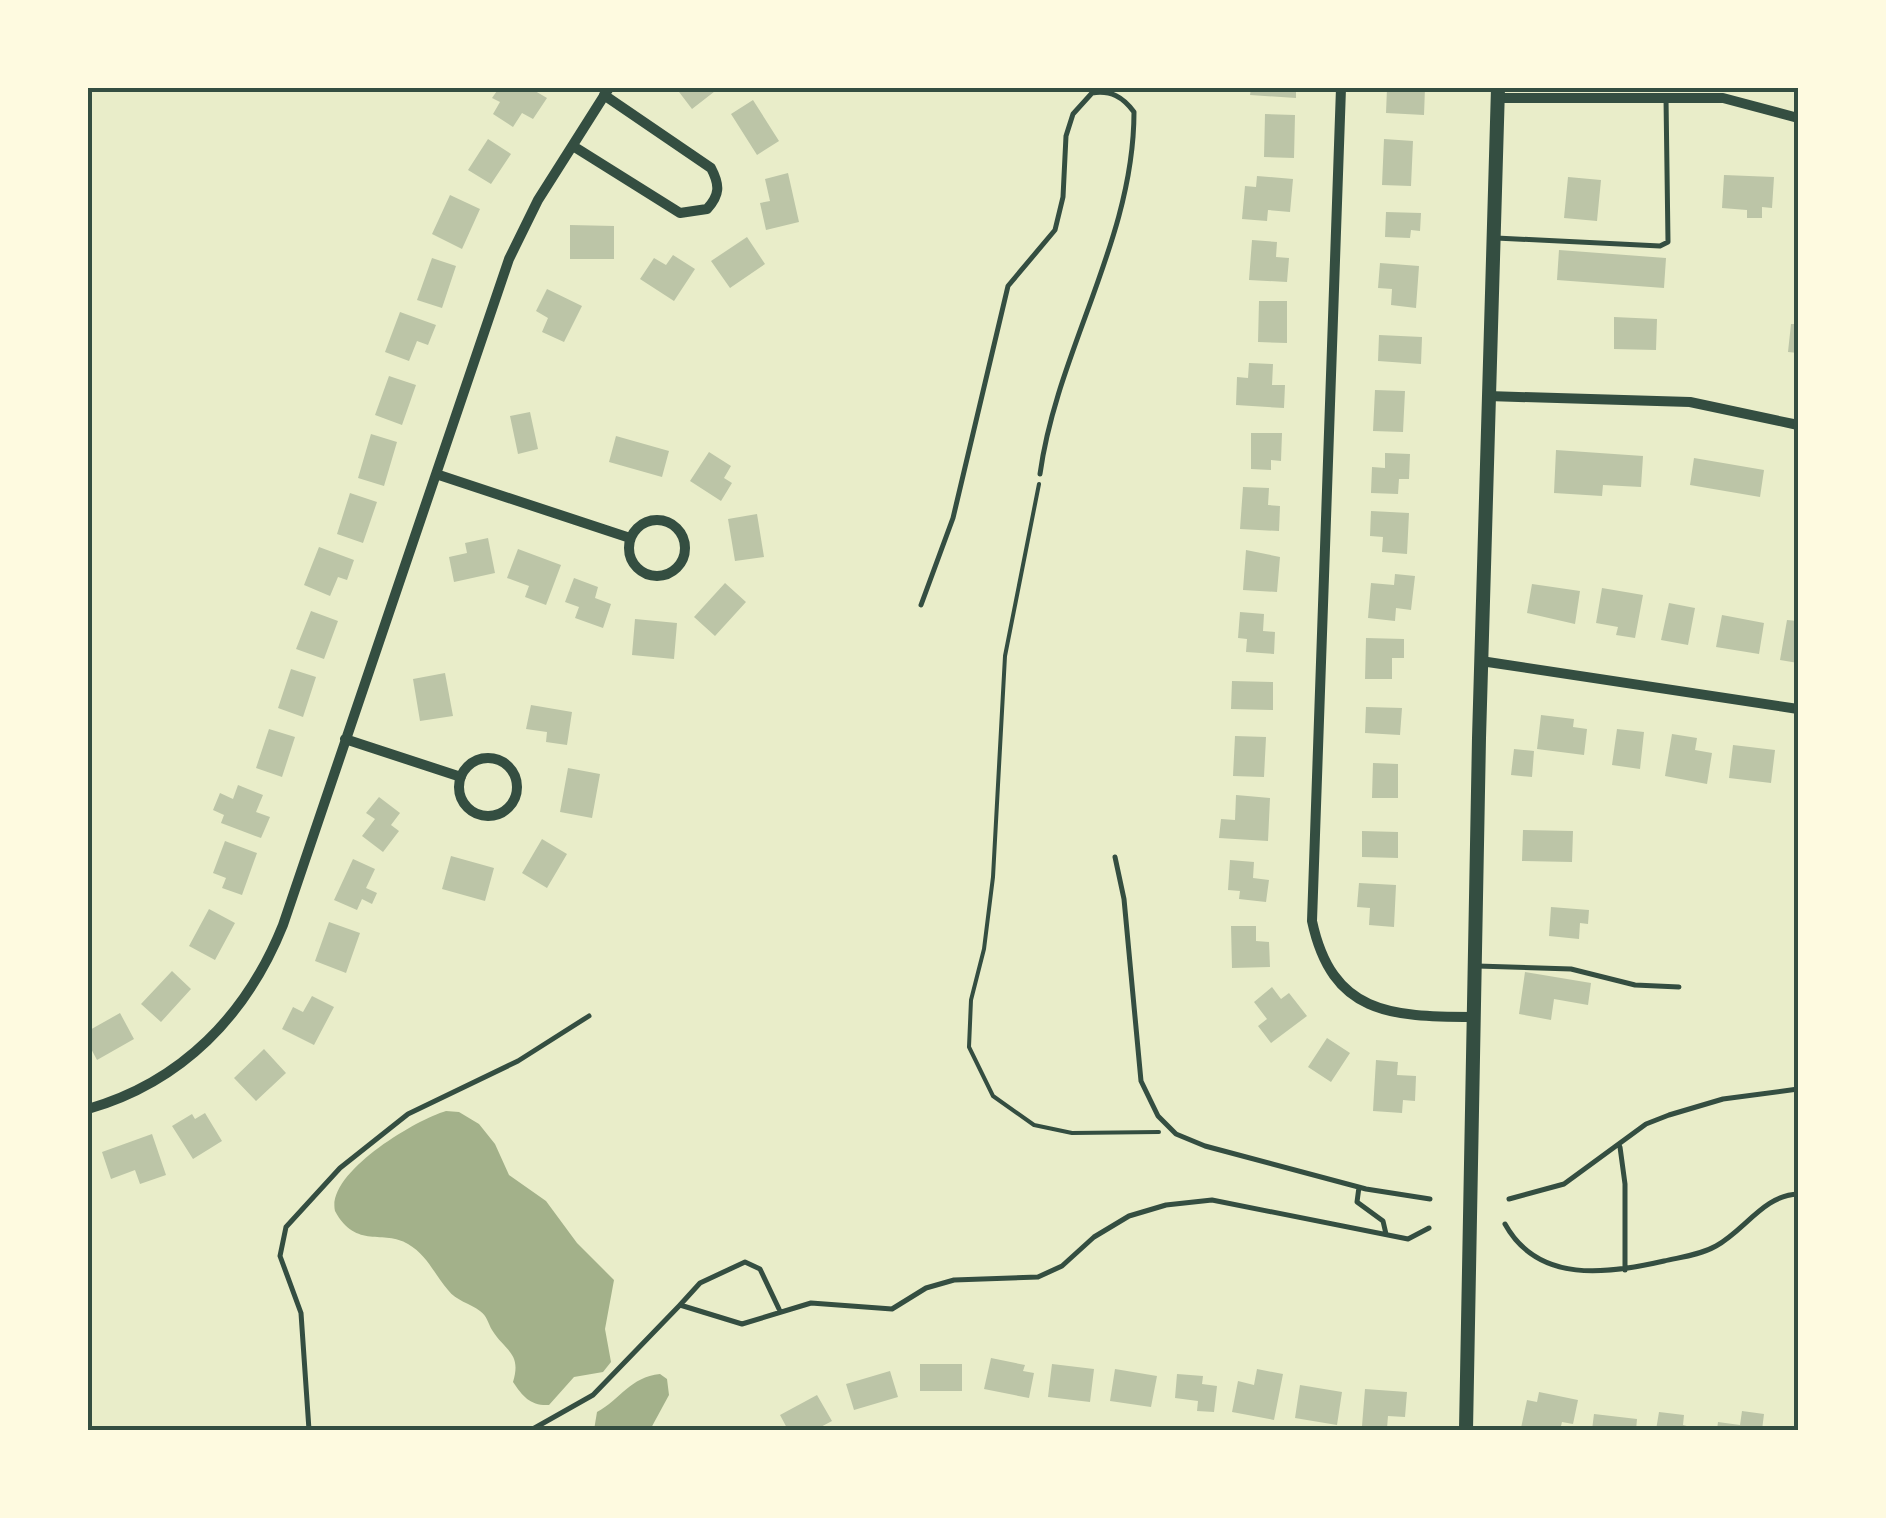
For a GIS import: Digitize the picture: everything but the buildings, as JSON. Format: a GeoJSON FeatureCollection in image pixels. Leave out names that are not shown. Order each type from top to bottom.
{"type":"FeatureCollection","features":[{"type":"Feature","properties":{"kind":"main road"},"geometry":{"type":"LineString","coordinates":[[1466,1430],[1481,661],[1498,93]]}},
{"type":"Feature","properties":{"kind":"street"},"geometry":{"type":"LineString","coordinates":[[1342,88],[1312,921],[1324,962],[1349,993],[1370,1006],[1407,1016],[1473,1017]]}},
{"type":"Feature","properties":{"kind":"street"},"geometry":{"type":"LineString","coordinates":[[88,1109],[150,1086],[177,1067],[242,1004],[283,925],[509,259],[538,200],[607,91],[711,168],[718,182],[717,198],[707,209],[680,213],[573,146]]}},
{"type":"Feature","properties":{"kind":"street"},"geometry":{"type":"LineString","coordinates":[[1498,93],[1723,98],[1798,118]]}},
{"type":"Feature","properties":{"kind":"street"},"geometry":{"type":"LineString","coordinates":[[1488,396],[1690,402],[1798,425]]}},
{"type":"Feature","properties":{"kind":"street"},"geometry":{"type":"LineString","coordinates":[[436,474],[630,538]]}},
{"type":"Feature","properties":{"kind":"street"},"geometry":{"type":"LineString","coordinates":[[650,520],[668,522],[682,534],[682,562],[668,574],[648,575],[629,556],[630,538],[650,520]]}},
{"type":"Feature","properties":{"kind":"street"},"geometry":{"type":"LineString","coordinates":[[1481,661],[1798,709]]}},
{"type":"Feature","properties":{"kind":"street"},"geometry":{"type":"LineString","coordinates":[[345,740],[461,777]]}},
{"type":"Feature","properties":{"kind":"street"},"geometry":{"type":"LineString","coordinates":[[498,760],[513,773],[517,793],[498,815],[478,814],[460,795],[461,777],[472,763],[498,760]]}},
{"type":"Feature","properties":{"kind":"lane"},"geometry":{"type":"LineString","coordinates":[[922,605],[953,518],[1008,286],[1055,230],[1073,114],[1092,92],[1102,92],[1121,97],[1134,112],[1126,175],[1103,276],[1055,402],[1040,474]]}},
{"type":"Feature","properties":{"kind":"lane"},"geometry":{"type":"LineString","coordinates":[[1493,238],[1660,246],[1668,242],[1666,98]]}},
{"type":"Feature","properties":{"kind":"lane"},"geometry":{"type":"LineString","coordinates":[[1116,857],[1141,1081],[1158,1116],[1176,1134],[1205,1146],[1359,1187],[1430,1199]]}},
{"type":"Feature","properties":{"kind":"lane"},"geometry":{"type":"LineString","coordinates":[[1474,966],[1552,967],[1636,985],[1679,987]]}},
{"type":"Feature","properties":{"kind":"lane"},"geometry":{"type":"LineString","coordinates":[[309,1430],[300,1313],[280,1256],[286,1227],[340,1168],[408,1114],[518,1061],[589,1016]]}},
{"type":"Feature","properties":{"kind":"lane"},"geometry":{"type":"LineString","coordinates":[[1508,1198],[1564,1184],[1646,1124],[1724,1099],[1798,1089]]}},
{"type":"Feature","properties":{"kind":"lane"},"geometry":{"type":"LineString","coordinates":[[1620,1146],[1625,1184],[1625,1270]]}},
{"type":"Feature","properties":{"kind":"lane"},"geometry":{"type":"LineString","coordinates":[[1359,1187],[1357,1202],[1383,1221],[1386,1235]]}},
{"type":"Feature","properties":{"kind":"lane"},"geometry":{"type":"LineString","coordinates":[[1505,1224],[1526,1250],[1549,1264],[1587,1271],[1625,1270],[1713,1248],[1772,1200],[1798,1194]]}},
{"type":"Feature","properties":{"kind":"lane"},"geometry":{"type":"LineString","coordinates":[[680,1305],[742,1324],[779,1310],[829,1302],[892,1309],[944,1282],[1038,1277],[1068,1262],[1116,1222],[1166,1205],[1235,1203],[1414,1238],[1429,1228]]}},
{"type":"Feature","properties":{"kind":"lane"},"geometry":{"type":"LineString","coordinates":[[531,1430],[592,1394],[700,1284],[745,1262],[760,1269],[779,1310]]}},
{"type":"Feature","properties":{"kind":"path"},"geometry":{"type":"LineString","coordinates":[[1040,474],[1036,516],[1005,656],[993,877],[984,949],[971,1000],[969,1047],[994,1096],[1034,1125],[1072,1133],[1176,1134]]}},
{"type":"Feature","properties":{"kind":"shaded area"},"geometry":{"type":"Polygon","coordinates":[[[446,1111],[459,1112],[479,1124],[495,1144],[509,1175],[546,1201],[577,1243],[614,1280],[605,1329],[611,1362],[603,1372],[574,1377],[549,1405],[532,1402],[520,1392],[513,1382],[514,1358],[484,1315],[451,1294],[421,1254],[399,1240],[361,1235],[343,1223],[335,1211],[336,1196],[358,1165],[414,1125],[446,1111]]]}},
{"type":"Feature","properties":{"kind":"shaded area"},"geometry":{"type":"Polygon","coordinates":[[[660,1374],[667,1379],[669,1395],[650,1430],[594,1430],[597,1412],[641,1379],[660,1374]]]}}]}
